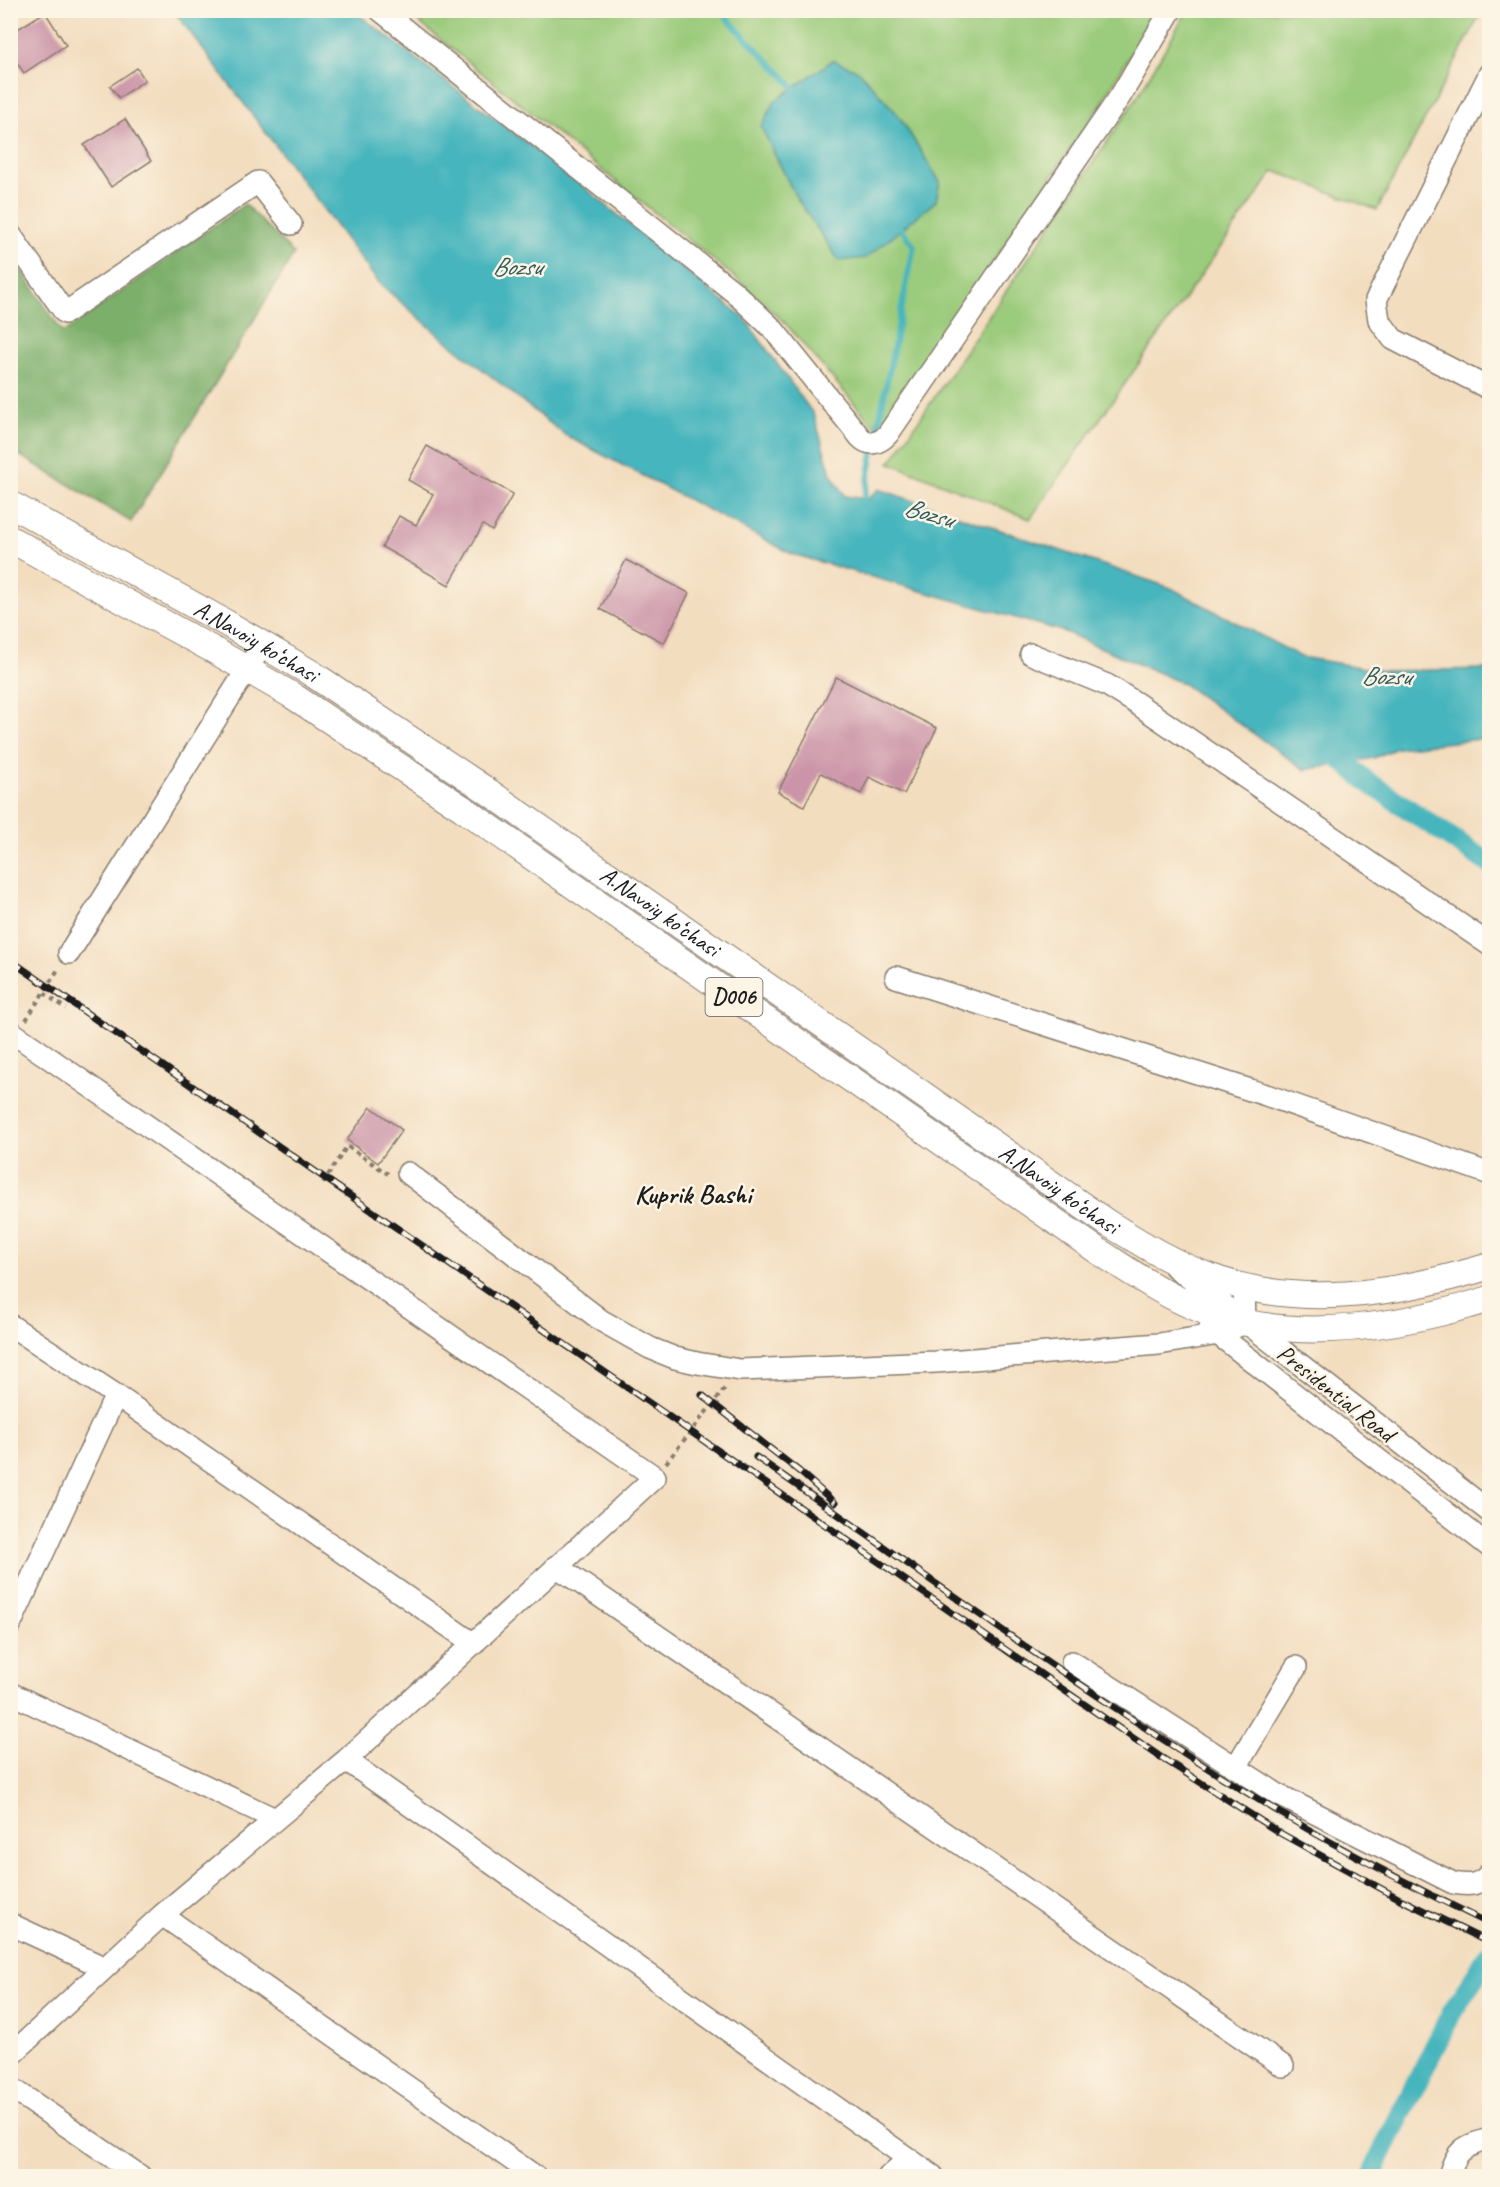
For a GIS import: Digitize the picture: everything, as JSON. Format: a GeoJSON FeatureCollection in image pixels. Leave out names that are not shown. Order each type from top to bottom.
{"type":"FeatureCollection","features":[{"type":"Feature","properties":{"kind":"main road","name":"A.Navoiy ko‘chasi"},"geometry":{"type":"LineString","coordinates":[[10,504],[226,623],[311,674],[483,788],[1106,1222],[1157,1253],[1205,1275],[1244,1287],[1302,1295],[1361,1294],[1440,1280],[1490,1266]]}},
{"type":"Feature","properties":{"kind":"main road","name":"D006"},"geometry":{"type":"LineString","coordinates":[[10,539],[217,652],[292,696],[462,808],[1088,1245],[1149,1283],[1201,1310],[1245,1323],[1305,1329],[1362,1326],[1408,1319],[1490,1299]]}},
{"type":"Feature","properties":{"kind":"main road"},"geometry":{"type":"LineString","coordinates":[[217,652],[230,641],[226,623]]}},
{"type":"Feature","properties":{"kind":"main road"},"geometry":{"type":"LineString","coordinates":[[292,696],[290,688],[294,678],[300,674],[311,674]]}},
{"type":"Feature","properties":{"kind":"street"},"geometry":{"type":"LineString","coordinates":[[380,10],[747,304],[789,348],[860,437],[872,443],[888,434],[1121,95],[1172,10]]}},
{"type":"Feature","properties":{"kind":"street"},"geometry":{"type":"LineString","coordinates":[[1490,73],[1376,300],[1379,320],[1393,339],[1490,389]]}},
{"type":"Feature","properties":{"kind":"street"},"geometry":{"type":"LineString","coordinates":[[10,234],[65,313],[258,182],[291,224]]}},
{"type":"Feature","properties":{"kind":"street"},"geometry":{"type":"LineString","coordinates":[[69,952],[263,644]]}},
{"type":"Feature","properties":{"kind":"street"},"geometry":{"type":"LineString","coordinates":[[1032,654],[1107,685],[1136,703],[1490,945]]}},
{"type":"Feature","properties":{"kind":"street"},"geometry":{"type":"LineString","coordinates":[[896,977],[1266,1095],[1490,1174]]}},
{"type":"Feature","properties":{"kind":"street"},"geometry":{"type":"LineString","coordinates":[[10,2056],[162,1915],[346,1760],[655,1477],[13,1033]]}},
{"type":"Feature","properties":{"kind":"street"},"geometry":{"type":"LineString","coordinates":[[408,1173],[577,1303],[625,1335],[675,1358],[740,1370],[936,1362],[1159,1344],[1219,1334],[1245,1323],[1244,1287]]}},
{"type":"Feature","properties":{"kind":"street","name":"Presidential Road"},"geometry":{"type":"LineString","coordinates":[[1157,1253],[1490,1512]]}},
{"type":"Feature","properties":{"kind":"street","name":"Presidential Road"},"geometry":{"type":"LineString","coordinates":[[1149,1283],[1219,1334],[1490,1547]]}},
{"type":"Feature","properties":{"kind":"street"},"geometry":{"type":"LineString","coordinates":[[10,1325],[116,1395],[474,1644]]}},
{"type":"Feature","properties":{"kind":"street"},"geometry":{"type":"LineString","coordinates":[[10,1625],[116,1395]]}},
{"type":"Feature","properties":{"kind":"street"},"geometry":{"type":"LineString","coordinates":[[556,1566],[1283,2066]]}},
{"type":"Feature","properties":{"kind":"street"},"geometry":{"type":"LineString","coordinates":[[1072,1662],[1277,1794],[1453,1883],[1469,1886],[1490,1873]]}},
{"type":"Feature","properties":{"kind":"street"},"geometry":{"type":"LineString","coordinates":[[1236,1767],[1296,1667]]}},
{"type":"Feature","properties":{"kind":"street"},"geometry":{"type":"LineString","coordinates":[[10,1693],[275,1819]]}},
{"type":"Feature","properties":{"kind":"street"},"geometry":{"type":"LineString","coordinates":[[346,1760],[933,2176]]}},
{"type":"Feature","properties":{"kind":"street"},"geometry":{"type":"LineString","coordinates":[[162,1915],[535,2176]]}},
{"type":"Feature","properties":{"kind":"street"},"geometry":{"type":"LineString","coordinates":[[10,1924],[105,1968]]}},
{"type":"Feature","properties":{"kind":"street"},"geometry":{"type":"LineString","coordinates":[[10,2087],[140,2176]]}},
{"type":"Feature","properties":{"kind":"street"},"geometry":{"type":"LineString","coordinates":[[1449,2176],[1454,2160],[1461,2149],[1490,2139]]}},
{"type":"Feature","properties":{"kind":"street"},"geometry":{"type":"LineString","coordinates":[[889,2176],[908,2159]]}},
{"type":"Feature","properties":{"kind":"path"},"geometry":{"type":"LineString","coordinates":[[13,1033],[44,993],[69,952]]}},
{"type":"Feature","properties":{"kind":"path"},"geometry":{"type":"LineString","coordinates":[[44,993],[66,1010]]}},
{"type":"Feature","properties":{"kind":"path"},"geometry":{"type":"LineString","coordinates":[[323,1183],[347,1146],[401,1183],[408,1173]]}},
{"type":"Feature","properties":{"kind":"path"},"geometry":{"type":"LineString","coordinates":[[655,1477],[740,1370]]}},
{"type":"Feature","properties":{"kind":"green space"},"geometry":{"type":"Polygon","coordinates":[[[405,11],[1156,11],[1102,103],[883,423],[877,426],[871,423],[785,323],[743,284],[405,11]]]}},
{"type":"Feature","properties":{"kind":"green space"},"geometry":{"type":"Polygon","coordinates":[[[1187,11],[1482,11],[1377,210],[1274,171],[1030,519],[890,463],[1136,99],[1187,11]]]}},
{"type":"Feature","properties":{"kind":"green space"},"geometry":{"type":"Polygon","coordinates":[[[245,204],[294,254],[131,522],[11,450],[11,255],[63,333],[245,204]]]}},
{"type":"Feature","properties":{"kind":"water","name":"Bozsu"},"geometry":{"type":"Polygon","coordinates":[[[174,11],[354,11],[579,183],[745,319],[814,415],[831,474],[845,496],[868,499],[879,489],[1171,588],[1301,657],[1383,671],[1489,669],[1489,738],[1397,748],[1374,758],[1305,770],[1182,683],[1065,632],[792,554],[565,435],[439,335],[379,283],[174,11]]]}},
{"type":"Feature","properties":{"kind":"water"},"geometry":{"type":"Polygon","coordinates":[[[833,60],[859,71],[899,116],[940,182],[936,201],[866,258],[839,261],[796,197],[761,127],[775,101],[833,60]]]}},
{"type":"Feature","properties":{"kind":"building"},"geometry":{"type":"Polygon","coordinates":[[[45,12],[66,45],[24,73],[10,53],[10,34],[45,12]]]}},
{"type":"Feature","properties":{"kind":"building"},"geometry":{"type":"Polygon","coordinates":[[[137,68],[145,80],[119,98],[110,86],[137,68]]]}},
{"type":"Feature","properties":{"kind":"building"},"geometry":{"type":"Polygon","coordinates":[[[125,119],[151,161],[111,187],[84,145],[125,119]]]}},
{"type":"Feature","properties":{"kind":"building"},"geometry":{"type":"Polygon","coordinates":[[[427,446],[513,494],[492,531],[483,525],[449,585],[382,547],[399,516],[416,525],[433,494],[408,480],[427,446]]]}},
{"type":"Feature","properties":{"kind":"building"},"geometry":{"type":"Polygon","coordinates":[[[626,560],[689,593],[664,643],[600,609],[626,560]]]}},
{"type":"Feature","properties":{"kind":"building"},"geometry":{"type":"Polygon","coordinates":[[[836,677],[937,728],[904,794],[869,777],[861,794],[821,773],[804,806],[778,792],[836,677]]]}},
{"type":"Feature","properties":{"kind":"building"},"geometry":{"type":"Polygon","coordinates":[[[371,1107],[402,1130],[378,1163],[347,1140],[371,1107]]]}},
{"type":"Feature","properties":{"kind":"waterway"},"geometry":{"type":"LineString","coordinates":[[721,10],[798,93]]}},
{"type":"Feature","properties":{"kind":"waterway"},"geometry":{"type":"LineString","coordinates":[[876,437],[914,246],[897,223]]}},
{"type":"Feature","properties":{"kind":"waterway"},"geometry":{"type":"LineString","coordinates":[[863,505],[874,447]]}},
{"type":"Feature","properties":{"kind":"waterway"},"geometry":{"type":"LineString","coordinates":[[1323,745],[1368,782],[1490,864]]}},
{"type":"Feature","properties":{"kind":"waterway"},"geometry":{"type":"LineString","coordinates":[[1373,2176],[1379,2158],[1452,2012],[1490,1953]]}},
{"type":"Feature","properties":{"kind":"railway"},"geometry":{"type":"LineString","coordinates":[[10,960],[1159,1756],[1280,1833],[1400,1899],[1490,1943]]}},
{"type":"Feature","properties":{"kind":"railway"},"geometry":{"type":"LineString","coordinates":[[702,1395],[800,1472],[835,1503]]}},
{"type":"Feature","properties":{"kind":"railway"},"geometry":{"type":"LineString","coordinates":[[756,1457],[1086,1688],[1220,1776],[1338,1846],[1490,1924]]}},
{"type":"Feature","properties":{"kind":"district","name":"Kuprik Bashi"},"geometry":{"type":"Point","coordinates":[693,1194]}}]}
